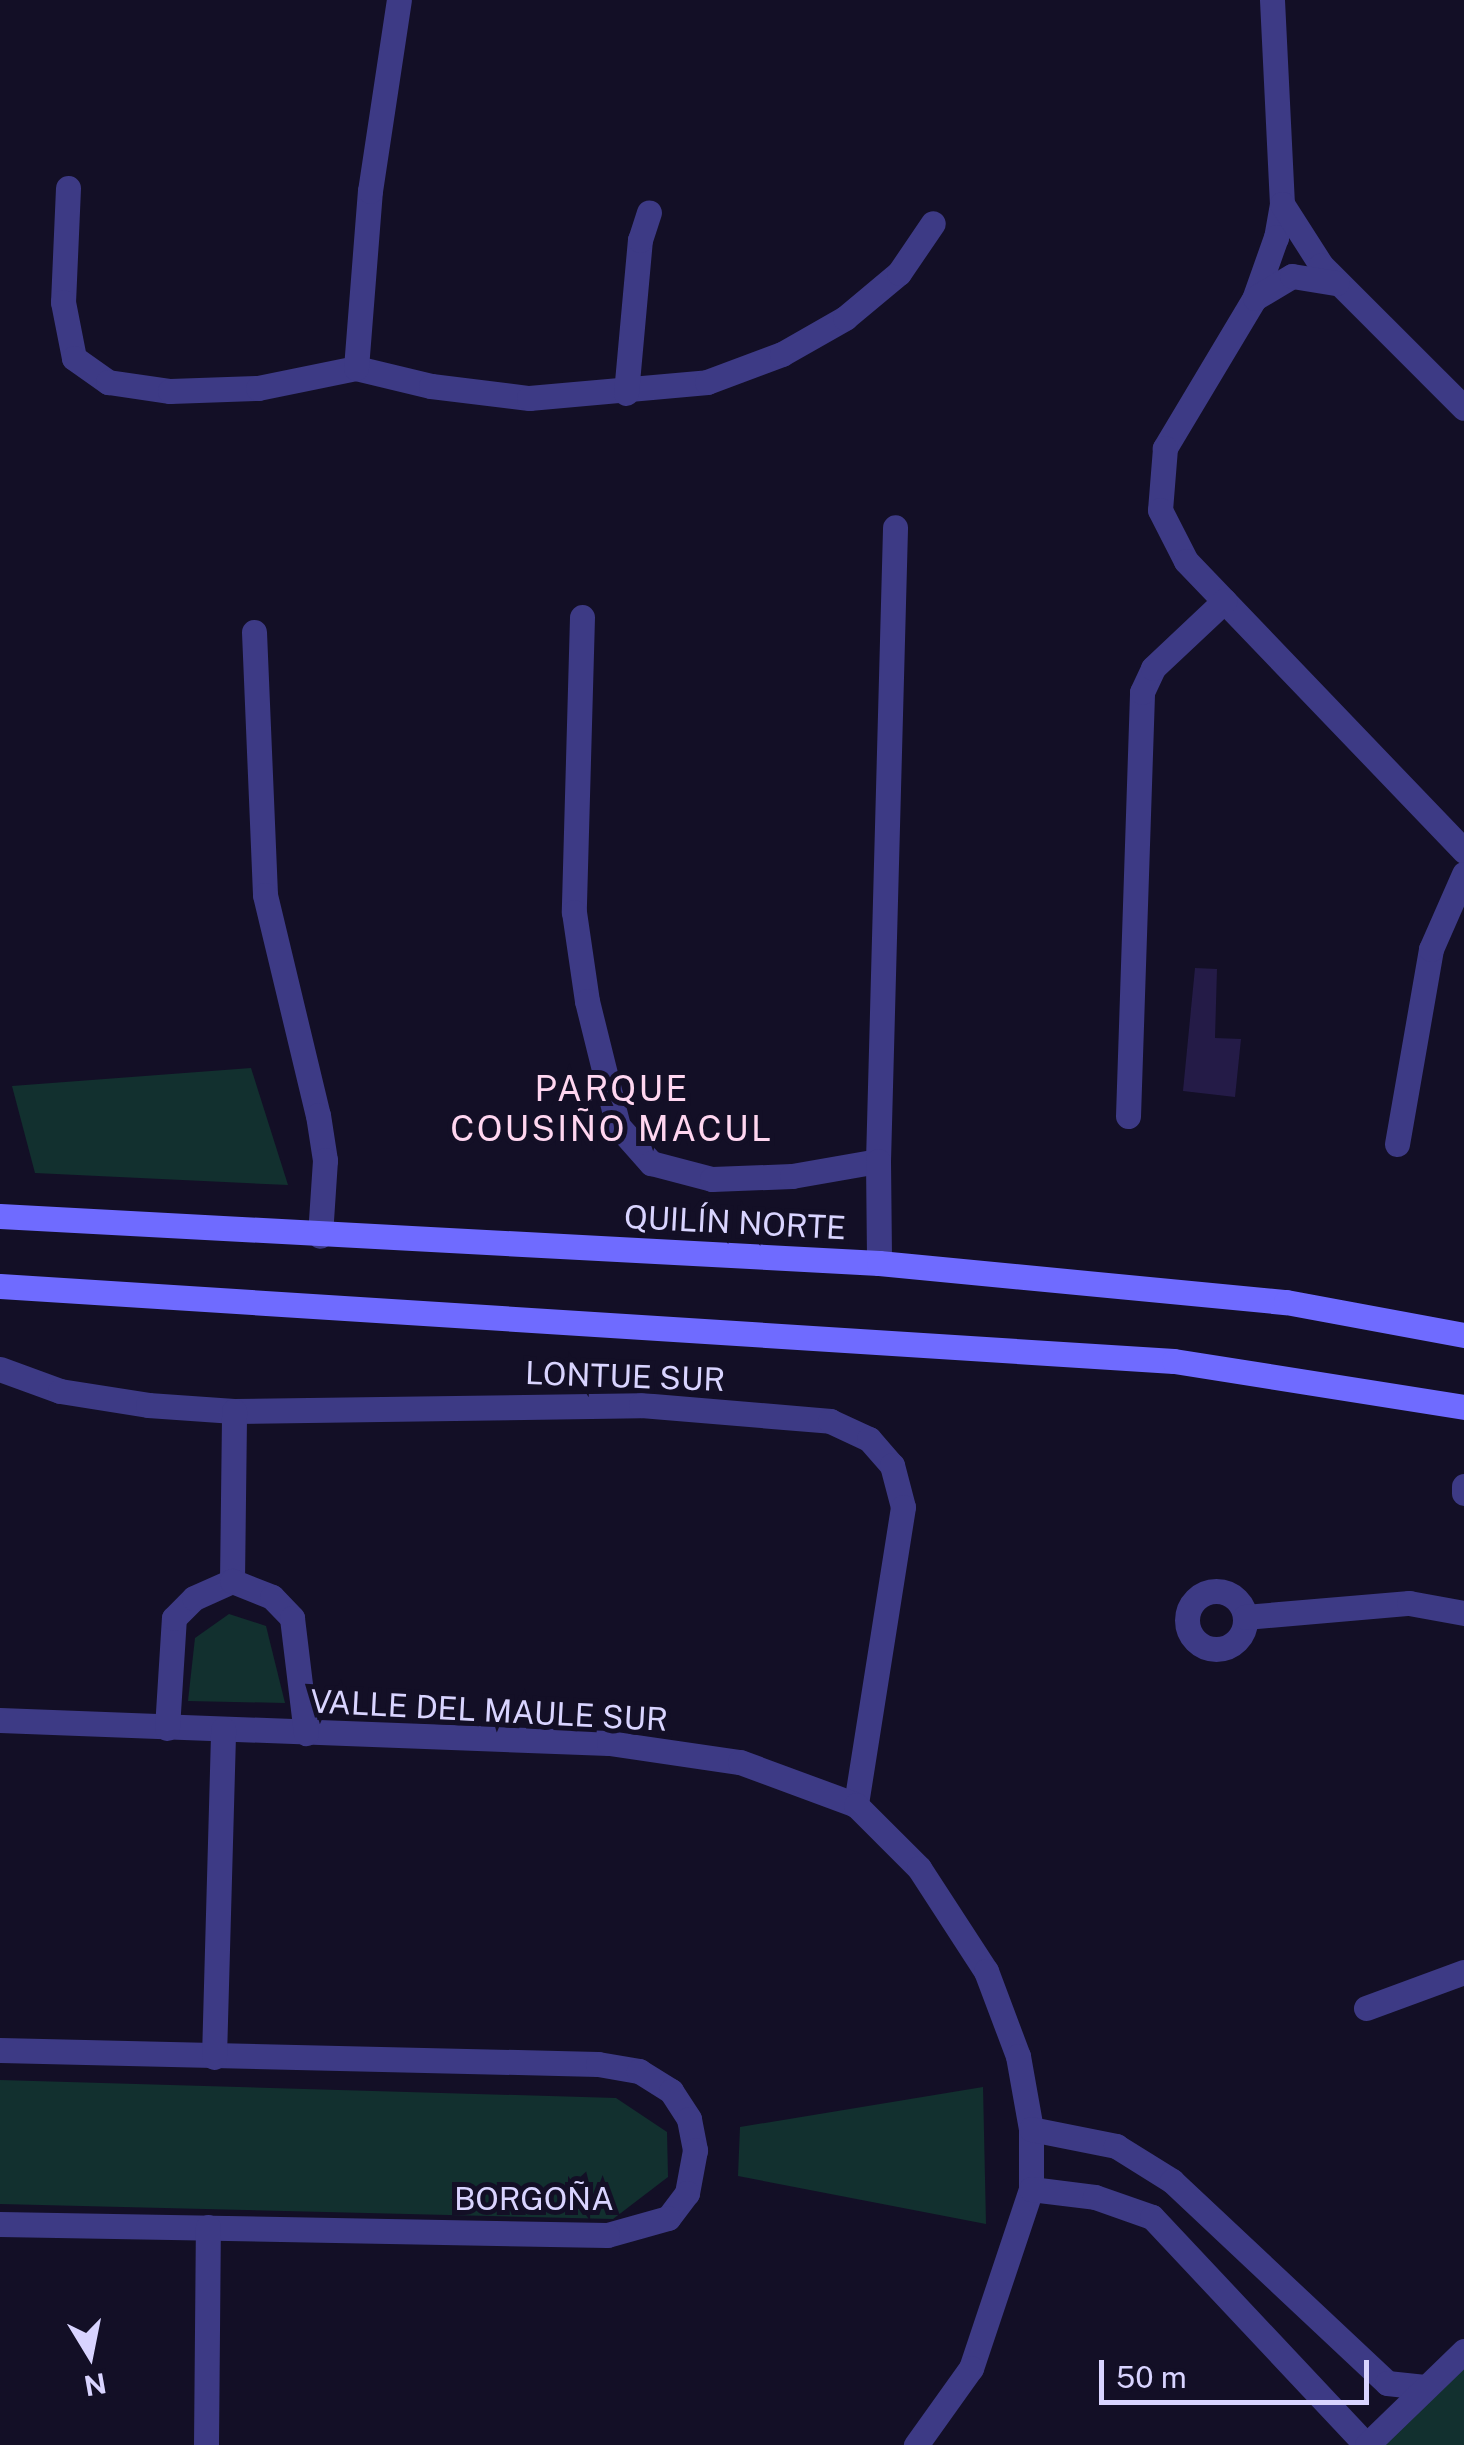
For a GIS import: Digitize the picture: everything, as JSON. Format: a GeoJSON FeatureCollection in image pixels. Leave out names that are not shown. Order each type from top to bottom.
{"type":"FeatureCollection","features":[{"type":"Feature","properties":{"kind":"street"},"geometry":{"type":"LineString","coordinates":[[356,368],[370,192],[398,0]]}},
{"type":"Feature","properties":{"kind":"street"},"geometry":{"type":"LineString","coordinates":[[1272,0],[1282,204],[1254,299],[1165,448],[1158,477],[1160,510],[1171,540],[1224,601],[1464,851]]}},
{"type":"Feature","properties":{"kind":"street"},"geometry":{"type":"LineString","coordinates":[[68,188],[65,325],[74,358],[93,377],[130,388],[218,391],[356,368],[491,396],[626,394],[708,382],[813,338],[888,284],[933,224]]}},
{"type":"Feature","properties":{"kind":"street"},"geometry":{"type":"LineString","coordinates":[[1282,204],[1321,266],[1464,408]]}},
{"type":"Feature","properties":{"kind":"street"},"geometry":{"type":"LineString","coordinates":[[626,394],[640,240],[650,212]]}},
{"type":"Feature","properties":{"kind":"street"},"geometry":{"type":"LineString","coordinates":[[1254,299],[1292,276],[1346,287]]}},
{"type":"Feature","properties":{"kind":"street"},"geometry":{"type":"LineString","coordinates":[[879,1263],[878,1161],[894,527]]}},
{"type":"Feature","properties":{"kind":"street"},"geometry":{"type":"LineString","coordinates":[[1128,1116],[1142,692],[1153,668],[1224,601]]}},
{"type":"Feature","properties":{"kind":"street"},"geometry":{"type":"LineString","coordinates":[[582,617],[574,912],[587,1001],[618,1126],[652,1162],[712,1179],[792,1176],[878,1161]]}},
{"type":"Feature","properties":{"kind":"street"},"geometry":{"type":"LineString","coordinates":[[254,632],[265,895],[318,1115],[325,1160],[320,1236]]}},
{"type":"Feature","properties":{"kind":"street"},"geometry":{"type":"LineString","coordinates":[[1397,1144],[1431,950],[1464,874]]}},
{"type":"Feature","properties":{"kind":"street","name":"QUILÍN NORTE"},"geometry":{"type":"LineString","coordinates":[[0,1216],[879,1263],[1286,1302],[1464,1334]]}},
{"type":"Feature","properties":{"kind":"street"},"geometry":{"type":"LineString","coordinates":[[0,1286],[1174,1362],[1464,1407]]}},
{"type":"Feature","properties":{"kind":"street","name":"LONTUE SUR"},"geometry":{"type":"LineString","coordinates":[[0,1369],[60,1390],[234,1411],[640,1406],[830,1421],[870,1440],[892,1465],[903,1507],[856,1805]]}},
{"type":"Feature","properties":{"kind":"street"},"geometry":{"type":"LineString","coordinates":[[232,1581],[234,1411]]}},
{"type":"Feature","properties":{"kind":"street"},"geometry":{"type":"LineString","coordinates":[[167,1728],[174,1618],[194,1598],[232,1581],[272,1597],[292,1618],[306,1734]]}},
{"type":"Feature","properties":{"kind":"street"},"geometry":{"type":"LineString","coordinates":[[1245,1617],[1410,1603],[1464,1613]]}},
{"type":"Feature","properties":{"kind":"street","name":"VALLE DEL MAULE SUR"},"geometry":{"type":"LineString","coordinates":[[0,1720],[609,1743],[740,1762],[856,1805],[920,1868],[986,1971],[1018,2056],[1032,2129],[1031,2189],[971,2368],[916,2445]]}},
{"type":"Feature","properties":{"kind":"street"},"geometry":{"type":"LineString","coordinates":[[214,2057],[223,1728]]}},
{"type":"Feature","properties":{"kind":"street"},"geometry":{"type":"LineString","coordinates":[[1366,2008],[1464,1972]]}},
{"type":"Feature","properties":{"kind":"street","name":"BORGOÑA"},"geometry":{"type":"LineString","coordinates":[[0,2050],[598,2064],[639,2071],[671,2091],[689,2118],[695,2150],[687,2193],[668,2218],[608,2236],[0,2224]]}},
{"type":"Feature","properties":{"kind":"street"},"geometry":{"type":"LineString","coordinates":[[1032,2129],[1116,2146],[1172,2181],[1387,2383],[1425,2386]]}},
{"type":"Feature","properties":{"kind":"street"},"geometry":{"type":"LineString","coordinates":[[1031,2189],[1095,2197],[1152,2217],[1367,2445],[1464,2351]]}},
{"type":"Feature","properties":{"kind":"street"},"geometry":{"type":"LineString","coordinates":[[206,2445],[208,2226]]}},
{"type":"Feature","properties":{"kind":"green space"},"geometry":{"type":"Polygon","coordinates":[[[251,1068],[288,1185],[35,1173],[12,1086],[251,1068]]]}},
{"type":"Feature","properties":{"kind":"green space"},"geometry":{"type":"Polygon","coordinates":[[[229,1614],[266,1626],[285,1703],[188,1701],[195,1638],[229,1614]]]}},
{"type":"Feature","properties":{"kind":"green space"},"geometry":{"type":"Polygon","coordinates":[[[0,2080],[616,2098],[667,2132],[668,2177],[613,2219],[0,2204],[0,2080]]]}},
{"type":"Feature","properties":{"kind":"green space"},"geometry":{"type":"Polygon","coordinates":[[[983,2087],[986,2224],[738,2176],[740,2127],[983,2087]]]}},
{"type":"Feature","properties":{"kind":"green space"},"geometry":{"type":"Polygon","coordinates":[[[1464,2361],[1464,2445],[1375,2445],[1464,2361]]]}},
{"type":"Feature","properties":{"kind":"building"},"geometry":{"type":"Polygon","coordinates":[[[1195,968],[1217,969],[1215,1038],[1241,1039],[1235,1097],[1183,1091],[1195,968]]]}},
{"type":"Feature","properties":{"kind":"district","name":"PARQUE COUSIÑO MACUL"},"geometry":{"type":"Point","coordinates":[612,1109]}}]}
